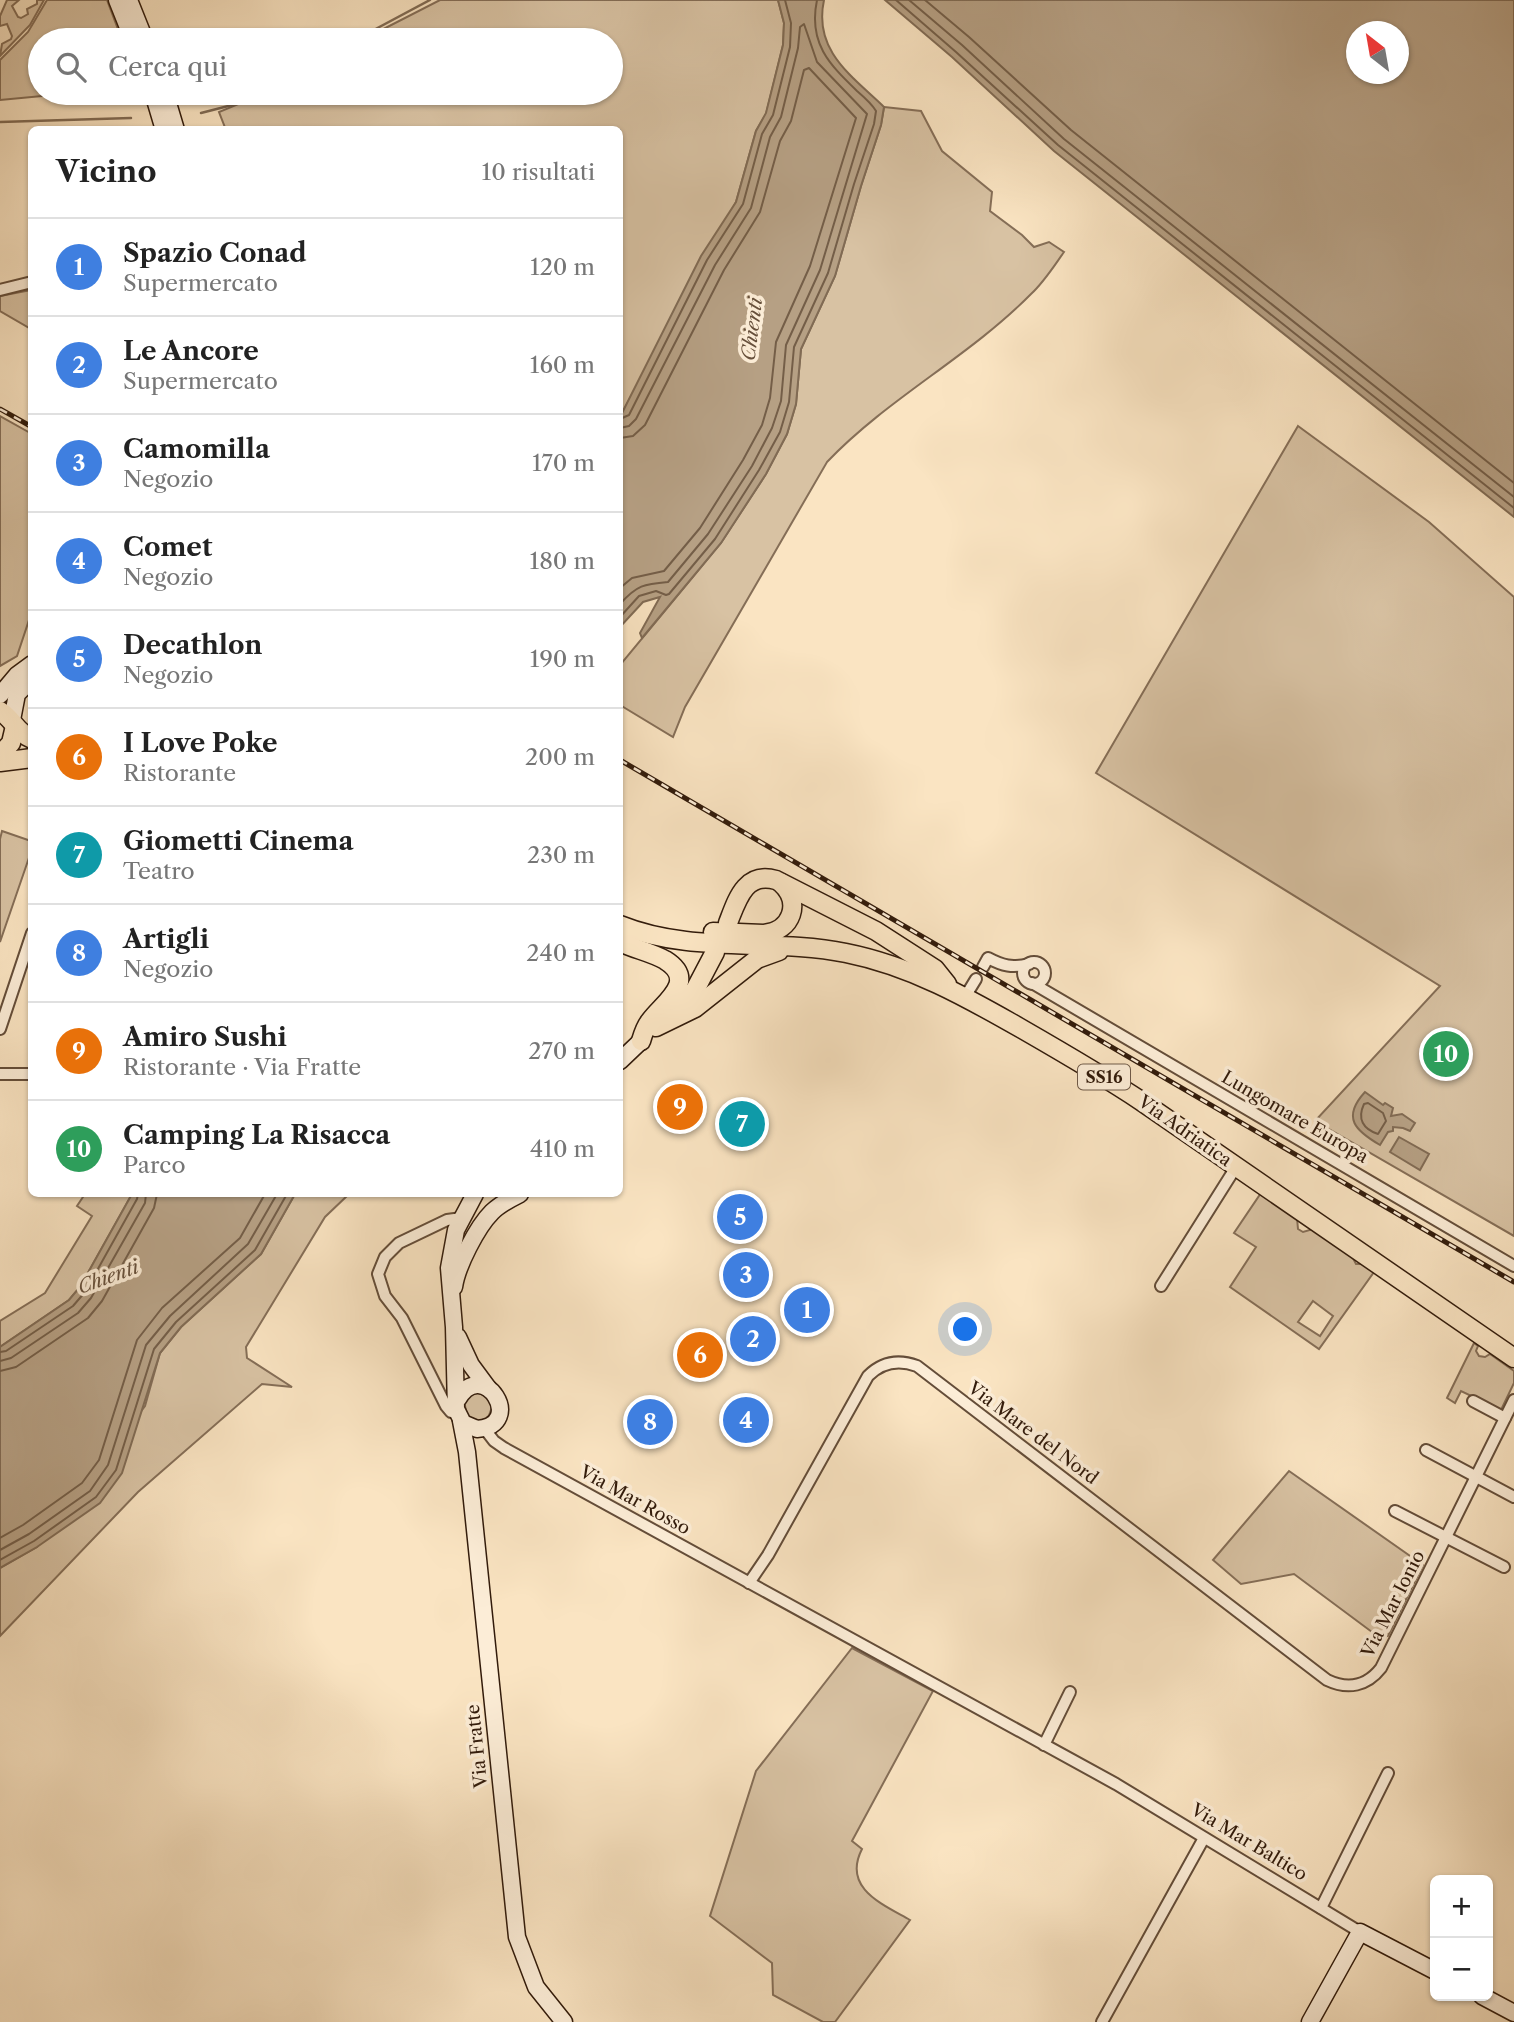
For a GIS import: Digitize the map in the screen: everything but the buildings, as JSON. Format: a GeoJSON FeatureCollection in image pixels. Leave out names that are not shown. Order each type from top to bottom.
{"type":"FeatureCollection","features":[{"type":"Feature","properties":{"kind":"main road"},"geometry":{"type":"LineString","coordinates":[[117,0],[128,28]]}},
{"type":"Feature","properties":{"kind":"main road"},"geometry":{"type":"LineString","coordinates":[[129,0],[140,28]]}},
{"type":"Feature","properties":{"kind":"main road"},"geometry":{"type":"LineString","coordinates":[[157,105],[163,126]]}},
{"type":"Feature","properties":{"kind":"main road"},"geometry":{"type":"LineString","coordinates":[[169,105],[175,126]]}},
{"type":"Feature","properties":{"kind":"main road"},"geometry":{"type":"LineString","coordinates":[[0,695],[28,667]]}},
{"type":"Feature","properties":{"kind":"main road"},"geometry":{"type":"LineString","coordinates":[[0,755],[11,743],[9,719],[17,694],[28,684]]}},
{"type":"Feature","properties":{"kind":"main road"},"geometry":{"type":"LineString","coordinates":[[9,719],[28,738]]}},
{"type":"Feature","properties":{"kind":"main road"},"geometry":{"type":"LineString","coordinates":[[0,762],[28,758]]}},
{"type":"Feature","properties":{"kind":"main road"},"geometry":{"type":"LineString","coordinates":[[728,923],[740,894],[750,882],[765,878],[781,883],[876,931],[935,969],[958,993]]}},
{"type":"Feature","properties":{"kind":"main road"},"geometry":{"type":"LineString","coordinates":[[658,938],[694,931],[764,933],[779,930],[790,919],[793,905],[790,893],[781,883]]}},
{"type":"Feature","properties":{"kind":"main road","name":"SS16"},"geometry":{"type":"LineString","coordinates":[[623,926],[658,938],[695,943],[789,948]]}},
{"type":"Feature","properties":{"kind":"main road"},"geometry":{"type":"LineString","coordinates":[[623,943],[667,962],[679,978],[676,992],[649,1022],[640,1041]]}},
{"type":"Feature","properties":{"kind":"main road"},"geometry":{"type":"LineString","coordinates":[[656,1027],[695,1008],[757,959],[789,948]]}},
{"type":"Feature","properties":{"kind":"main road","name":"Via Adriatica"},"geometry":{"type":"LineString","coordinates":[[789,948],[845,953],[873,960],[910,972],[958,993],[1118,1086],[1514,1358]]}},
{"type":"Feature","properties":{"kind":"main road"},"geometry":{"type":"LineString","coordinates":[[623,1057],[695,990],[715,952]]}},
{"type":"Feature","properties":{"kind":"main road","name":"Via Fratte"},"geometry":{"type":"LineString","coordinates":[[473,1197],[456,1230],[450,1256],[458,1411],[467,1452],[517,1937],[536,1987],[564,2022]]}},
{"type":"Feature","properties":{"kind":"main road","name":"Via Fratte"},"geometry":{"type":"LineString","coordinates":[[452,1300],[461,1265],[484,1222],[500,1205],[515,1197]]}},
{"type":"Feature","properties":{"kind":"main road","name":"Via Fratte"},"geometry":{"type":"LineString","coordinates":[[454,1327],[463,1351],[488,1388],[495,1393],[499,1403],[487,1425]]}},
{"type":"Feature","properties":{"kind":"main road"},"geometry":{"type":"LineString","coordinates":[[487,1425],[472,1428],[458,1411],[461,1393],[470,1387],[488,1388]]}},
{"type":"Feature","properties":{"kind":"main road"},"geometry":{"type":"LineString","coordinates":[[467,1452],[472,1440],[487,1425]]}},
{"type":"Feature","properties":{"kind":"main road"},"geometry":{"type":"LineString","coordinates":[[1310,2022],[1360,1931]]}},
{"type":"Feature","properties":{"kind":"main road","name":"Via Mar Baltico"},"geometry":{"type":"LineString","coordinates":[[1360,1931],[1430,1968]]}},
{"type":"Feature","properties":{"kind":"main road"},"geometry":{"type":"LineString","coordinates":[[1491,2001],[1514,2013]]}},
{"type":"Feature","properties":{"kind":"street"},"geometry":{"type":"LineString","coordinates":[[0,290],[28,283]]}},
{"type":"Feature","properties":{"kind":"street"},"geometry":{"type":"LineString","coordinates":[[0,1029],[28,953]]}},
{"type":"Feature","properties":{"kind":"street"},"geometry":{"type":"LineString","coordinates":[[985,962],[1016,967],[1034,962],[1040,964],[1057,999]]}},
{"type":"Feature","properties":{"kind":"street"},"geometry":{"type":"LineString","coordinates":[[1029,964],[1023,973],[1026,979],[1032,983],[1041,981],[1044,976]]}},
{"type":"Feature","properties":{"kind":"street"},"geometry":{"type":"LineString","coordinates":[[958,993],[976,979]]}},
{"type":"Feature","properties":{"kind":"street","name":"Lungomare Europa"},"geometry":{"type":"LineString","coordinates":[[1032,983],[1514,1265]]}},
{"type":"Feature","properties":{"kind":"street"},"geometry":{"type":"LineString","coordinates":[[0,1074],[28,1074]]}},
{"type":"Feature","properties":{"kind":"street"},"geometry":{"type":"LineString","coordinates":[[1161,1286],[1237,1167]]}},
{"type":"Feature","properties":{"kind":"street"},"geometry":{"type":"LineString","coordinates":[[458,1411],[451,1412],[446,1406],[402,1318],[385,1296],[378,1274],[385,1257],[398,1243],[447,1220],[462,1218]]}},
{"type":"Feature","properties":{"kind":"street","name":"Via Mare del Nord"},"geometry":{"type":"LineString","coordinates":[[749,1583],[768,1555],[868,1376],[885,1364],[902,1362],[917,1366],[1327,1680],[1346,1686],[1366,1682]]}},
{"type":"Feature","properties":{"kind":"street","name":"Via Mar Ionio"},"geometry":{"type":"LineString","coordinates":[[1366,1682],[1381,1668],[1514,1400]]}},
{"type":"Feature","properties":{"kind":"street"},"geometry":{"type":"LineString","coordinates":[[1473,1401],[1505,1418]]}},
{"type":"Feature","properties":{"kind":"street","name":"Via Mar Rosso"},"geometry":{"type":"LineString","coordinates":[[487,1425],[494,1441],[504,1448],[749,1583]]}},
{"type":"Feature","properties":{"kind":"street"},"geometry":{"type":"LineString","coordinates":[[1426,1450],[1514,1497]]}},
{"type":"Feature","properties":{"kind":"street","name":"Via Mar Ionio"},"geometry":{"type":"LineString","coordinates":[[1395,1511],[1504,1567]]}},
{"type":"Feature","properties":{"kind":"street","name":"Via Mar Baltico"},"geometry":{"type":"LineString","coordinates":[[749,1583],[1116,1784],[1360,1931]]}},
{"type":"Feature","properties":{"kind":"street"},"geometry":{"type":"LineString","coordinates":[[1044,1745],[1070,1692]]}},
{"type":"Feature","properties":{"kind":"street"},"geometry":{"type":"LineString","coordinates":[[1321,1908],[1388,1773]]}},
{"type":"Feature","properties":{"kind":"street"},"geometry":{"type":"LineString","coordinates":[[1102,2022],[1204,1838]]}},
{"type":"Feature","properties":{"kind":"shaded area"},"geometry":{"type":"Polygon","coordinates":[[[7,0],[19,0],[12,6],[21,18],[28,14],[27,9],[37,4],[37,0],[44,0],[30,25],[0,56],[2,44],[12,36],[7,24],[0,26],[0,16],[7,0]]]}},
{"type":"Feature","properties":{"kind":"shaded area"},"geometry":{"type":"Polygon","coordinates":[[[47,0],[107,0],[118,28],[30,28],[47,0]]]}},
{"type":"Feature","properties":{"kind":"shaded area"},"geometry":{"type":"Polygon","coordinates":[[[440,0],[778,0],[784,23],[783,45],[766,114],[756,131],[736,202],[623,411],[623,126],[224,126],[219,112],[236,105],[623,105],[623,28],[385,28],[440,0]]]}},
{"type":"Feature","properties":{"kind":"shaded area"},"geometry":{"type":"Polygon","coordinates":[[[28,32],[28,97],[0,100],[0,60],[28,32]]]}},
{"type":"Feature","properties":{"kind":"shaded area"},"geometry":{"type":"Polygon","coordinates":[[[884,107],[921,111],[942,151],[992,192],[990,211],[1034,247],[1049,242],[1064,252],[1040,284],[1007,317],[876,418],[827,462],[685,707],[673,737],[623,707],[623,661],[721,543],[766,474],[787,434],[796,404],[801,349],[835,276],[881,125],[884,107]]]}},
{"type":"Feature","properties":{"kind":"shaded area"},"geometry":{"type":"Polygon","coordinates":[[[28,291],[28,327],[0,311],[0,296],[28,291]]]}},
{"type":"Feature","properties":{"kind":"shaded area"},"geometry":{"type":"Polygon","coordinates":[[[0,416],[28,432],[28,623],[17,656],[0,666],[0,416]]]}},
{"type":"Feature","properties":{"kind":"shaded area"},"geometry":{"type":"Polygon","coordinates":[[[1298,426],[1429,522],[1514,597],[1514,1236],[1315,1121],[1440,986],[1096,773],[1298,426]]]}},
{"type":"Feature","properties":{"kind":"shaded area"},"geometry":{"type":"Polygon","coordinates":[[[2,831],[28,840],[28,861],[0,942],[2,831]]]}},
{"type":"Feature","properties":{"kind":"shaded area"},"geometry":{"type":"Polygon","coordinates":[[[1261,1193],[1297,1218],[1298,1229],[1303,1232],[1313,1229],[1353,1258],[1356,1264],[1362,1264],[1374,1272],[1319,1349],[1230,1287],[1256,1247],[1234,1233],[1261,1193]],[[1313,1301],[1298,1322],[1320,1336],[1333,1316],[1313,1301]]]}},
{"type":"Feature","properties":{"kind":"shaded area"},"geometry":{"type":"Polygon","coordinates":[[[83,1197],[130,1197],[80,1287],[69,1300],[0,1347],[0,1321],[45,1293],[92,1216],[77,1206],[83,1197]]]}},
{"type":"Feature","properties":{"kind":"shaded area"},"geometry":{"type":"Polygon","coordinates":[[[293,1197],[346,1197],[325,1217],[246,1347],[247,1358],[292,1387],[262,1384],[138,1492],[0,1636],[0,1568],[37,1547],[145,1406],[160,1353],[181,1327],[261,1254],[293,1197]]]}},
{"type":"Feature","properties":{"kind":"shaded area"},"geometry":{"type":"Polygon","coordinates":[[[1474,1343],[1478,1346],[1476,1351],[1479,1356],[1490,1354],[1514,1371],[1514,1383],[1501,1410],[1461,1391],[1455,1403],[1447,1398],[1474,1343]]]}},
{"type":"Feature","properties":{"kind":"shaded area"},"geometry":{"type":"Polygon","coordinates":[[[472,1391],[488,1396],[492,1407],[487,1421],[468,1420],[464,1401],[472,1391]]]}},
{"type":"Feature","properties":{"kind":"shaded area"},"geometry":{"type":"Polygon","coordinates":[[[1289,1471],[1423,1565],[1388,1636],[1380,1638],[1294,1574],[1241,1584],[1213,1560],[1289,1471]]]}},
{"type":"Feature","properties":{"kind":"shaded area"},"geometry":{"type":"Polygon","coordinates":[[[852,1648],[933,1691],[852,1841],[862,1849],[857,1863],[861,1884],[877,1901],[910,1920],[835,2022],[823,2022],[773,1995],[772,1963],[710,1916],[756,1771],[852,1648]]]}},
{"type":"Feature","properties":{"kind":"water","name":"Chienti"},"geometry":{"type":"Polygon","coordinates":[[[778,0],[824,0],[824,34],[830,48],[848,73],[884,107],[881,125],[835,276],[801,349],[796,404],[787,434],[766,474],[721,543],[642,638],[640,633],[660,597],[643,602],[623,624],[623,411],[701,256],[736,202],[756,131],[766,113],[783,45],[784,23],[778,0]]]}},
{"type":"Feature","properties":{"kind":"water"},"geometry":{"type":"Polygon","coordinates":[[[885,0],[1514,0],[1514,517],[1054,151],[952,57],[885,0]]]}},
{"type":"Feature","properties":{"kind":"water"},"geometry":{"type":"Polygon","coordinates":[[[1365,1092],[1383,1105],[1385,1103],[1393,1108],[1391,1116],[1402,1114],[1415,1123],[1410,1131],[1393,1127],[1393,1131],[1388,1132],[1380,1145],[1358,1129],[1354,1123],[1354,1109],[1365,1092]]]}},
{"type":"Feature","properties":{"kind":"water"},"geometry":{"type":"Polygon","coordinates":[[[1399,1137],[1429,1154],[1420,1170],[1390,1152],[1399,1137]]]}},
{"type":"Feature","properties":{"kind":"water","name":"Chienti"},"geometry":{"type":"Polygon","coordinates":[[[130,1197],[293,1197],[261,1254],[181,1327],[160,1353],[122,1473],[100,1503],[37,1547],[0,1568],[0,1347],[69,1300],[80,1287],[130,1197]]]}},
{"type":"Feature","properties":{"kind":"waterway"},"geometry":{"type":"LineString","coordinates":[[378,28],[430,0]]}},
{"type":"Feature","properties":{"kind":"waterway"},"geometry":{"type":"LineString","coordinates":[[201,113],[232,105]]}},
{"type":"Feature","properties":{"kind":"waterway"},"geometry":{"type":"LineString","coordinates":[[0,122],[131,118]]}},
{"type":"Feature","properties":{"kind":"railway"},"geometry":{"type":"LineString","coordinates":[[0,409],[28,425]]}},
{"type":"Feature","properties":{"kind":"railway"},"geometry":{"type":"LineString","coordinates":[[623,762],[1514,1282]]}},
{"type":"Feature","properties":{"kind":"place","name":"Camping La Risacca"},"geometry":{"type":"Point","coordinates":[1446,1054]}},
{"type":"Feature","properties":{"kind":"place","name":"Amiro Sushi"},"geometry":{"type":"Point","coordinates":[680,1107]}},
{"type":"Feature","properties":{"kind":"place","name":"Giometti Cinema"},"geometry":{"type":"Point","coordinates":[742,1124]}},
{"type":"Feature","properties":{"kind":"place","name":"Decathlon"},"geometry":{"type":"Point","coordinates":[740,1217]}},
{"type":"Feature","properties":{"kind":"place","name":"Camomilla"},"geometry":{"type":"Point","coordinates":[746,1275]}},
{"type":"Feature","properties":{"kind":"place","name":"Spazio Conad"},"geometry":{"type":"Point","coordinates":[807,1310]}},
{"type":"Feature","properties":{"kind":"place","name":"Le Ancore"},"geometry":{"type":"Point","coordinates":[753,1339]}},
{"type":"Feature","properties":{"kind":"place","name":"I Love Poke"},"geometry":{"type":"Point","coordinates":[700,1355]}},
{"type":"Feature","properties":{"kind":"place","name":"Comet"},"geometry":{"type":"Point","coordinates":[746,1420]}},
{"type":"Feature","properties":{"kind":"place","name":"Artigli"},"geometry":{"type":"Point","coordinates":[650,1422]}}]}
